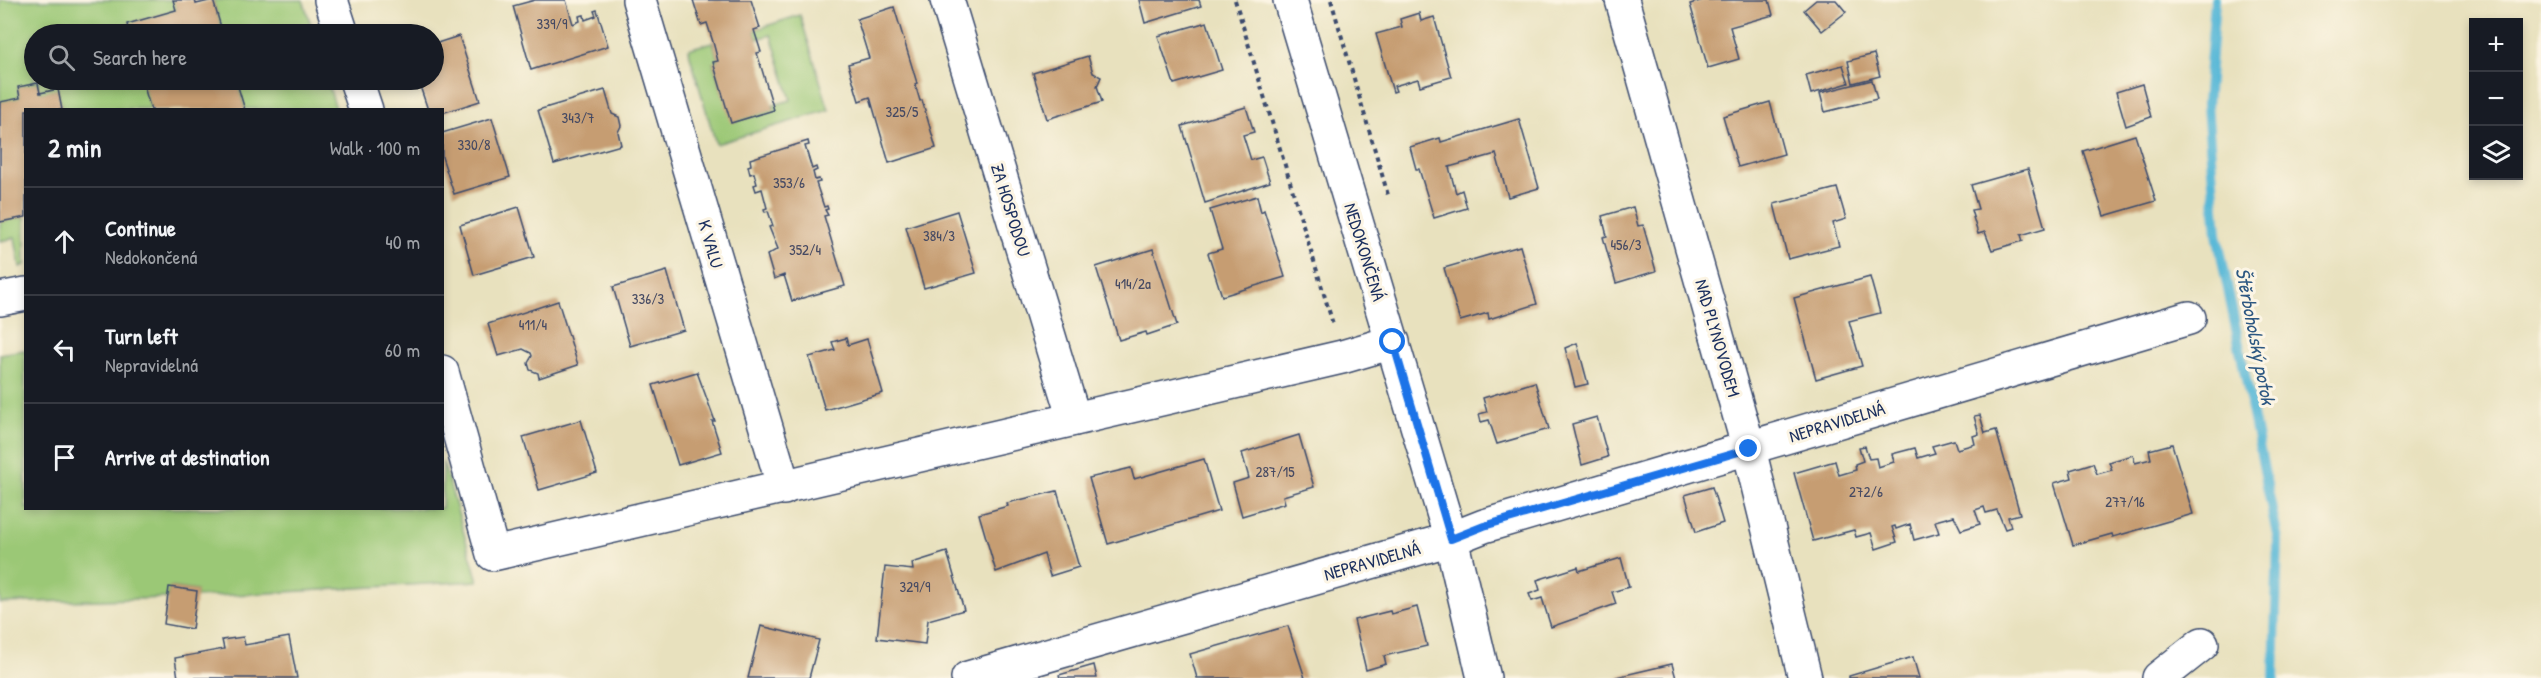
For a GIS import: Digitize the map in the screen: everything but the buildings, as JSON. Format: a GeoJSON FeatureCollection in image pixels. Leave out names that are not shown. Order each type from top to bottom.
{"type":"FeatureCollection","features":[{"type":"Feature","properties":{"kind":"street"},"geometry":{"type":"LineString","coordinates":[[331,0],[339,24]]}},
{"type":"Feature","properties":{"kind":"street","name":"K VALU"},"geometry":{"type":"LineString","coordinates":[[639,0],[784,488]]}},
{"type":"Feature","properties":{"kind":"street","name":"ZA HOSPODOU"},"geometry":{"type":"LineString","coordinates":[[947,0],[1074,419]]}},
{"type":"Feature","properties":{"kind":"street","name":"NEDOKONČENÁ"},"geometry":{"type":"LineString","coordinates":[[1290,0],[1451,539],[1484,678]]}},
{"type":"Feature","properties":{"kind":"street","name":"NAD PLYNOVODEM"},"geometry":{"type":"LineString","coordinates":[[1622,0],[1749,449],[1805,678]]}},
{"type":"Feature","properties":{"kind":"street"},"geometry":{"type":"LineString","coordinates":[[359,90],[365,108]]}},
{"type":"Feature","properties":{"kind":"street"},"geometry":{"type":"LineString","coordinates":[[0,299],[24,294]]}},
{"type":"Feature","properties":{"kind":"street","name":"NEPRAVIDELNÁ"},"geometry":{"type":"LineString","coordinates":[[968,678],[1451,539],[1484,526],[2189,318]]}},
{"type":"Feature","properties":{"kind":"street"},"geometry":{"type":"LineString","coordinates":[[444,379],[493,554],[1342,357],[1393,342]]}},
{"type":"Feature","properties":{"kind":"street"},"geometry":{"type":"LineString","coordinates":[[2159,678],[2202,644]]}},
{"type":"Feature","properties":{"kind":"path"},"geometry":{"type":"LineString","coordinates":[[1235,0],[1342,357]]}},
{"type":"Feature","properties":{"kind":"green space"},"geometry":{"type":"Polygon","coordinates":[[[0,0],[174,0],[176,10],[127,24],[24,24],[24,86],[18,87],[20,98],[0,102],[0,0]]]}},
{"type":"Feature","properties":{"kind":"green space"},"geometry":{"type":"Polygon","coordinates":[[[213,0],[303,0],[311,24],[220,24],[213,0]]]}},
{"type":"Feature","properties":{"kind":"green space"},"geometry":{"type":"Polygon","coordinates":[[[800,15],[829,110],[716,144],[688,49],[713,42],[718,61],[713,63],[732,122],[774,110],[773,105],[791,100],[771,35],[757,39],[754,30],[800,15]]]}},
{"type":"Feature","properties":{"kind":"green space"},"geometry":{"type":"Polygon","coordinates":[[[39,90],[58,90],[40,93],[39,90]]]}},
{"type":"Feature","properties":{"kind":"green space"},"geometry":{"type":"Polygon","coordinates":[[[58,90],[145,90],[151,108],[62,108],[58,90]]]}},
{"type":"Feature","properties":{"kind":"green space"},"geometry":{"type":"Polygon","coordinates":[[[239,90],[330,90],[336,108],[245,108],[239,90]]]}},
{"type":"Feature","properties":{"kind":"green space"},"geometry":{"type":"Polygon","coordinates":[[[24,217],[24,265],[20,267],[15,238],[0,241],[0,222],[24,217]]]}},
{"type":"Feature","properties":{"kind":"green space"},"geometry":{"type":"Polygon","coordinates":[[[24,350],[24,510],[444,510],[444,465],[478,581],[196,597],[196,591],[170,587],[167,598],[0,603],[0,354],[24,350]]]}},
{"type":"Feature","properties":{"kind":"waterway","name":"Štěrboholský potok"},"geometry":{"type":"LineString","coordinates":[[2215,0],[2207,105],[2217,234],[2278,540],[2274,678]]}},
{"type":"Feature","properties":{"kind":"route"},"geometry":{"type":"LineString","coordinates":[[1393,342],[1451,539],[1484,526],[1749,449]]}}]}
